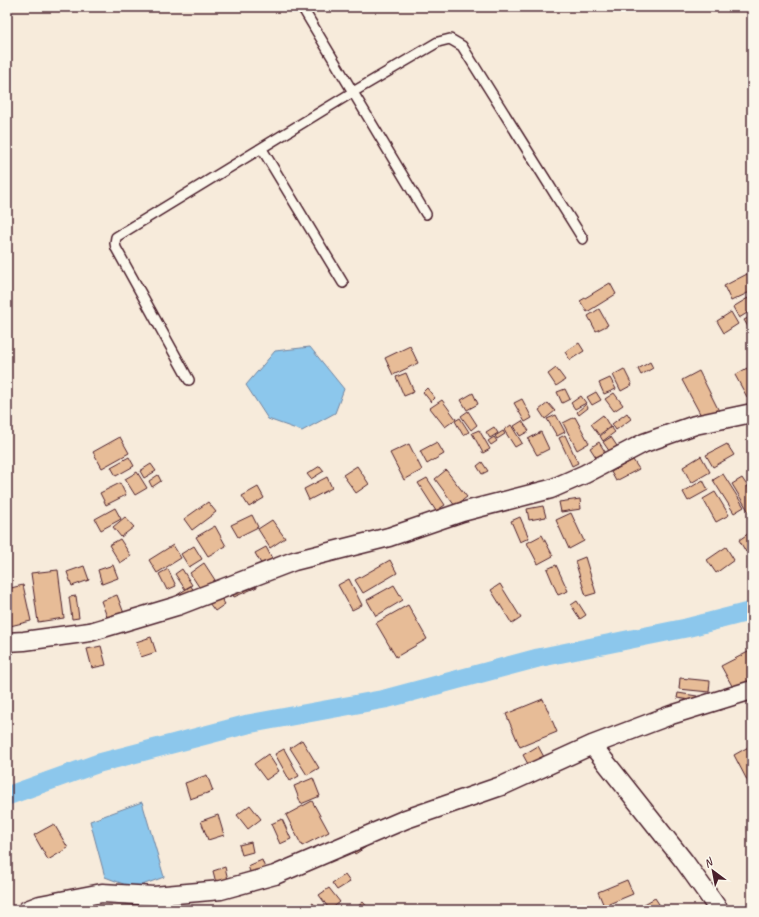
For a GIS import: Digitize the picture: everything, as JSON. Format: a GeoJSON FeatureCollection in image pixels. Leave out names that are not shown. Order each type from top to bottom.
{"type":"FeatureCollection","features":[{"type":"Feature","properties":{"kind":"street"},"geometry":{"type":"LineString","coordinates":[[7,642],[90,632],[177,606],[294,561],[389,537],[462,512],[552,489],[585,474],[644,443],[695,425],[752,413]]}},
{"type":"Feature","properties":{"kind":"street"},"geometry":{"type":"LineString","coordinates":[[27,910],[40,905],[102,893],[154,896],[221,890],[275,875],[406,819],[504,785],[592,745],[671,716],[752,690]]}},
{"type":"Feature","properties":{"kind":"street"},"geometry":{"type":"LineString","coordinates":[[592,745],[684,860],[719,910]]}},
{"type":"Feature","properties":{"kind":"lane"},"geometry":{"type":"LineString","coordinates":[[302,7],[426,214]]}},
{"type":"Feature","properties":{"kind":"lane"},"geometry":{"type":"LineString","coordinates":[[189,380],[116,248],[116,237],[353,92],[438,42],[450,39],[462,46],[583,239]]}},
{"type":"Feature","properties":{"kind":"lane"},"geometry":{"type":"LineString","coordinates":[[262,149],[343,283]]}},
{"type":"Feature","properties":{"kind":"water"},"geometry":{"type":"Polygon","coordinates":[[[310,347],[344,389],[335,413],[302,431],[268,419],[246,385],[275,351],[310,347]]]}},
{"type":"Feature","properties":{"kind":"water"},"geometry":{"type":"Polygon","coordinates":[[[142,802],[164,877],[134,888],[105,877],[90,821],[142,802]]]}},
{"type":"Feature","properties":{"kind":"building"},"geometry":{"type":"Polygon","coordinates":[[[749,273],[752,280],[752,291],[731,301],[724,286],[749,273]]]}},
{"type":"Feature","properties":{"kind":"building"},"geometry":{"type":"Polygon","coordinates":[[[610,283],[616,294],[587,312],[580,301],[610,283]]]}},
{"type":"Feature","properties":{"kind":"building"},"geometry":{"type":"Polygon","coordinates":[[[748,298],[752,305],[752,310],[739,318],[733,307],[748,298]]]}},
{"type":"Feature","properties":{"kind":"building"},"geometry":{"type":"Polygon","coordinates":[[[599,309],[608,325],[596,331],[588,316],[599,309]]]}},
{"type":"Feature","properties":{"kind":"building"},"geometry":{"type":"Polygon","coordinates":[[[731,312],[738,324],[724,333],[717,321],[731,312]]]}},
{"type":"Feature","properties":{"kind":"building"},"geometry":{"type":"Polygon","coordinates":[[[752,316],[752,329],[750,330],[744,320],[752,316]]]}},
{"type":"Feature","properties":{"kind":"building"},"geometry":{"type":"Polygon","coordinates":[[[579,343],[584,351],[570,360],[565,352],[579,343]]]}},
{"type":"Feature","properties":{"kind":"building"},"geometry":{"type":"Polygon","coordinates":[[[410,346],[418,363],[393,375],[385,358],[410,346]]]}},
{"type":"Feature","properties":{"kind":"building"},"geometry":{"type":"Polygon","coordinates":[[[650,362],[653,368],[641,375],[638,369],[650,362]]]}},
{"type":"Feature","properties":{"kind":"building"},"geometry":{"type":"Polygon","coordinates":[[[556,368],[565,380],[556,386],[548,374],[556,368]]]}},
{"type":"Feature","properties":{"kind":"building"},"geometry":{"type":"Polygon","coordinates":[[[747,368],[752,377],[752,394],[747,397],[735,375],[747,368]]]}},
{"type":"Feature","properties":{"kind":"building"},"geometry":{"type":"Polygon","coordinates":[[[624,369],[632,385],[621,391],[613,375],[624,369]]]}},
{"type":"Feature","properties":{"kind":"building"},"geometry":{"type":"Polygon","coordinates":[[[699,371],[720,413],[704,421],[682,380],[699,371]]]}},
{"type":"Feature","properties":{"kind":"building"},"geometry":{"type":"Polygon","coordinates":[[[406,373],[414,392],[404,396],[396,377],[406,373]]]}},
{"type":"Feature","properties":{"kind":"building"},"geometry":{"type":"Polygon","coordinates":[[[610,378],[616,389],[604,394],[599,383],[610,378]]]}},
{"type":"Feature","properties":{"kind":"building"},"geometry":{"type":"Polygon","coordinates":[[[427,388],[435,398],[431,402],[423,392],[427,388]]]}},
{"type":"Feature","properties":{"kind":"building"},"geometry":{"type":"Polygon","coordinates":[[[565,389],[570,399],[562,403],[557,392],[565,389]]]}},
{"type":"Feature","properties":{"kind":"building"},"geometry":{"type":"Polygon","coordinates":[[[596,392],[601,400],[592,405],[587,397],[596,392]]]}},
{"type":"Feature","properties":{"kind":"building"},"geometry":{"type":"Polygon","coordinates":[[[473,393],[478,404],[467,410],[461,400],[473,393]]]}},
{"type":"Feature","properties":{"kind":"building"},"geometry":{"type":"Polygon","coordinates":[[[614,393],[623,405],[614,411],[605,399],[614,393]]]}},
{"type":"Feature","properties":{"kind":"building"},"geometry":{"type":"Polygon","coordinates":[[[581,396],[586,403],[575,409],[571,403],[581,396]]]}},
{"type":"Feature","properties":{"kind":"building"},"geometry":{"type":"Polygon","coordinates":[[[522,399],[532,418],[525,422],[514,403],[522,399]]]}},
{"type":"Feature","properties":{"kind":"building"},"geometry":{"type":"Polygon","coordinates":[[[442,400],[456,419],[445,427],[430,408],[442,400]]]}},
{"type":"Feature","properties":{"kind":"building"},"geometry":{"type":"Polygon","coordinates":[[[548,403],[555,411],[545,419],[539,410],[548,403]]]}},
{"type":"Feature","properties":{"kind":"building"},"geometry":{"type":"Polygon","coordinates":[[[586,404],[588,408],[579,415],[577,412],[586,404]]]}},
{"type":"Feature","properties":{"kind":"building"},"geometry":{"type":"Polygon","coordinates":[[[468,411],[477,425],[471,430],[461,416],[468,411]]]}},
{"type":"Feature","properties":{"kind":"building"},"geometry":{"type":"Polygon","coordinates":[[[627,413],[631,419],[616,430],[612,424],[627,413]]]}},
{"type":"Feature","properties":{"kind":"building"},"geometry":{"type":"Polygon","coordinates":[[[556,415],[565,432],[557,436],[547,419],[556,415]]]}},
{"type":"Feature","properties":{"kind":"building"},"geometry":{"type":"Polygon","coordinates":[[[603,415],[610,427],[599,435],[591,424],[603,415]]]}},
{"type":"Feature","properties":{"kind":"building"},"geometry":{"type":"Polygon","coordinates":[[[575,417],[589,443],[577,450],[563,423],[575,417]]]}},
{"type":"Feature","properties":{"kind":"building"},"geometry":{"type":"Polygon","coordinates":[[[460,418],[469,432],[463,435],[455,421],[460,418]]]}},
{"type":"Feature","properties":{"kind":"building"},"geometry":{"type":"Polygon","coordinates":[[[522,421],[529,431],[520,436],[514,426],[522,421]]]}},
{"type":"Feature","properties":{"kind":"building"},"geometry":{"type":"Polygon","coordinates":[[[511,425],[522,443],[515,447],[504,430],[511,425]]]}},
{"type":"Feature","properties":{"kind":"building"},"geometry":{"type":"Polygon","coordinates":[[[494,427],[498,433],[490,438],[486,432],[494,427]]]}},
{"type":"Feature","properties":{"kind":"building"},"geometry":{"type":"Polygon","coordinates":[[[611,427],[615,432],[603,441],[600,436],[611,427]]]}},
{"type":"Feature","properties":{"kind":"building"},"geometry":{"type":"Polygon","coordinates":[[[479,430],[490,449],[483,453],[472,433],[479,430]]]}},
{"type":"Feature","properties":{"kind":"building"},"geometry":{"type":"Polygon","coordinates":[[[503,431],[505,434],[497,439],[495,436],[503,431]]]}},
{"type":"Feature","properties":{"kind":"building"},"geometry":{"type":"Polygon","coordinates":[[[541,432],[549,449],[537,455],[528,439],[541,432]]]}},
{"type":"Feature","properties":{"kind":"building"},"geometry":{"type":"Polygon","coordinates":[[[565,435],[578,463],[572,466],[559,438],[565,435]]]}},
{"type":"Feature","properties":{"kind":"building"},"geometry":{"type":"Polygon","coordinates":[[[120,437],[129,453],[102,468],[93,452],[120,437]]]}},
{"type":"Feature","properties":{"kind":"building"},"geometry":{"type":"Polygon","coordinates":[[[494,437],[497,441],[491,445],[488,441],[494,437]]]}},
{"type":"Feature","properties":{"kind":"building"},"geometry":{"type":"Polygon","coordinates":[[[611,437],[621,452],[614,458],[603,442],[611,437]]]}},
{"type":"Feature","properties":{"kind":"building"},"geometry":{"type":"Polygon","coordinates":[[[437,442],[444,454],[427,464],[420,451],[437,442]]]}},
{"type":"Feature","properties":{"kind":"building"},"geometry":{"type":"Polygon","coordinates":[[[599,442],[610,460],[601,465],[590,448],[599,442]]]}},
{"type":"Feature","properties":{"kind":"building"},"geometry":{"type":"Polygon","coordinates":[[[409,444],[422,470],[404,480],[390,453],[409,444]]]}},
{"type":"Feature","properties":{"kind":"building"},"geometry":{"type":"Polygon","coordinates":[[[727,444],[734,455],[713,467],[706,455],[727,444]]]}},
{"type":"Feature","properties":{"kind":"building"},"geometry":{"type":"Polygon","coordinates":[[[701,456],[710,472],[691,483],[683,467],[701,456]]]}},
{"type":"Feature","properties":{"kind":"building"},"geometry":{"type":"Polygon","coordinates":[[[129,457],[134,466],[116,476],[111,467],[129,457]]]}},
{"type":"Feature","properties":{"kind":"building"},"geometry":{"type":"Polygon","coordinates":[[[633,460],[639,469],[616,481],[611,472],[633,460]]]}},
{"type":"Feature","properties":{"kind":"building"},"geometry":{"type":"Polygon","coordinates":[[[482,462],[488,471],[482,474],[477,466],[482,462]]]}},
{"type":"Feature","properties":{"kind":"building"},"geometry":{"type":"Polygon","coordinates":[[[151,464],[156,471],[144,478],[140,471],[151,464]]]}},
{"type":"Feature","properties":{"kind":"building"},"geometry":{"type":"Polygon","coordinates":[[[320,466],[324,471],[311,479],[307,474],[320,466]]]}},
{"type":"Feature","properties":{"kind":"building"},"geometry":{"type":"Polygon","coordinates":[[[357,466],[369,484],[356,493],[343,475],[357,466]]]}},
{"type":"Feature","properties":{"kind":"building"},"geometry":{"type":"Polygon","coordinates":[[[446,470],[467,497],[455,506],[435,479],[446,470]]]}},
{"type":"Feature","properties":{"kind":"building"},"geometry":{"type":"Polygon","coordinates":[[[137,472],[147,488],[135,495],[125,479],[137,472]]]}},
{"type":"Feature","properties":{"kind":"building"},"geometry":{"type":"Polygon","coordinates":[[[723,474],[744,507],[734,513],[713,480],[723,474]]]}},
{"type":"Feature","properties":{"kind":"building"},"geometry":{"type":"Polygon","coordinates":[[[158,475],[161,481],[152,487],[149,481],[158,475]]]}},
{"type":"Feature","properties":{"kind":"building"},"geometry":{"type":"Polygon","coordinates":[[[327,477],[332,488],[309,500],[304,489],[327,477]]]}},
{"type":"Feature","properties":{"kind":"building"},"geometry":{"type":"Polygon","coordinates":[[[427,478],[445,505],[436,511],[418,483],[427,478]]]}},
{"type":"Feature","properties":{"kind":"building"},"geometry":{"type":"Polygon","coordinates":[[[742,478],[752,493],[752,517],[732,484],[742,478]]]}},
{"type":"Feature","properties":{"kind":"building"},"geometry":{"type":"Polygon","coordinates":[[[703,480],[708,490],[688,501],[683,492],[703,480]]]}},
{"type":"Feature","properties":{"kind":"building"},"geometry":{"type":"Polygon","coordinates":[[[120,483],[126,495],[106,505],[100,493],[120,483]]]}},
{"type":"Feature","properties":{"kind":"building"},"geometry":{"type":"Polygon","coordinates":[[[258,487],[264,498],[249,507],[242,496],[258,487]]]}},
{"type":"Feature","properties":{"kind":"building"},"geometry":{"type":"Polygon","coordinates":[[[715,492],[729,515],[716,522],[703,499],[715,492]]]}},
{"type":"Feature","properties":{"kind":"building"},"geometry":{"type":"Polygon","coordinates":[[[580,499],[581,509],[561,512],[559,502],[580,499]]]}},
{"type":"Feature","properties":{"kind":"building"},"geometry":{"type":"Polygon","coordinates":[[[208,502],[216,512],[192,530],[184,519],[208,502]]]}},
{"type":"Feature","properties":{"kind":"building"},"geometry":{"type":"Polygon","coordinates":[[[543,506],[546,517],[529,520],[527,509],[543,506]]]}},
{"type":"Feature","properties":{"kind":"building"},"geometry":{"type":"Polygon","coordinates":[[[115,508],[121,519],[101,530],[95,519],[115,508]]]}},
{"type":"Feature","properties":{"kind":"building"},"geometry":{"type":"Polygon","coordinates":[[[571,513],[584,541],[569,549],[556,520],[571,513]]]}},
{"type":"Feature","properties":{"kind":"building"},"geometry":{"type":"Polygon","coordinates":[[[252,515],[258,527],[238,537],[231,525],[252,515]]]}},
{"type":"Feature","properties":{"kind":"building"},"geometry":{"type":"Polygon","coordinates":[[[125,517],[134,527],[121,537],[113,527],[125,517]]]}},
{"type":"Feature","properties":{"kind":"building"},"geometry":{"type":"Polygon","coordinates":[[[520,517],[529,538],[520,542],[511,521],[520,517]]]}},
{"type":"Feature","properties":{"kind":"building"},"geometry":{"type":"Polygon","coordinates":[[[272,520],[285,538],[270,548],[258,529],[272,520]]]}},
{"type":"Feature","properties":{"kind":"building"},"geometry":{"type":"Polygon","coordinates":[[[215,526],[226,546],[208,556],[196,537],[215,526]]]}},
{"type":"Feature","properties":{"kind":"building"},"geometry":{"type":"Polygon","coordinates":[[[752,531],[752,548],[746,552],[739,540],[752,531]]]}},
{"type":"Feature","properties":{"kind":"building"},"geometry":{"type":"Polygon","coordinates":[[[542,535],[553,556],[538,564],[527,543],[542,535]]]}},
{"type":"Feature","properties":{"kind":"building"},"geometry":{"type":"Polygon","coordinates":[[[120,539],[131,556],[120,563],[109,545],[120,539]]]}},
{"type":"Feature","properties":{"kind":"building"},"geometry":{"type":"Polygon","coordinates":[[[173,545],[181,558],[157,573],[149,560],[173,545]]]}},
{"type":"Feature","properties":{"kind":"building"},"geometry":{"type":"Polygon","coordinates":[[[194,546],[202,559],[189,567],[181,554],[194,546]]]}},
{"type":"Feature","properties":{"kind":"building"},"geometry":{"type":"Polygon","coordinates":[[[266,547],[275,564],[264,569],[255,553],[266,547]]]}},
{"type":"Feature","properties":{"kind":"building"},"geometry":{"type":"Polygon","coordinates":[[[726,547],[734,560],[716,573],[707,560],[726,547]]]}},
{"type":"Feature","properties":{"kind":"building"},"geometry":{"type":"Polygon","coordinates":[[[585,557],[596,593],[586,596],[575,561],[585,557]]]}},
{"type":"Feature","properties":{"kind":"building"},"geometry":{"type":"Polygon","coordinates":[[[390,560],[397,573],[363,593],[355,580],[390,560]]]}},
{"type":"Feature","properties":{"kind":"building"},"geometry":{"type":"Polygon","coordinates":[[[204,563],[215,580],[201,590],[190,573],[204,563]]]}},
{"type":"Feature","properties":{"kind":"building"},"geometry":{"type":"Polygon","coordinates":[[[113,565],[118,578],[102,584],[98,570],[113,565]]]}},
{"type":"Feature","properties":{"kind":"building"},"geometry":{"type":"Polygon","coordinates":[[[556,565],[568,591],[558,595],[547,569],[556,565]]]}},
{"type":"Feature","properties":{"kind":"building"},"geometry":{"type":"Polygon","coordinates":[[[84,566],[89,580],[72,586],[67,572],[84,566]]]}},
{"type":"Feature","properties":{"kind":"building"},"geometry":{"type":"Polygon","coordinates":[[[168,569],[176,586],[167,590],[159,574],[168,569]]]}},
{"type":"Feature","properties":{"kind":"building"},"geometry":{"type":"Polygon","coordinates":[[[182,569],[192,585],[185,589],[175,574],[182,569]]]}},
{"type":"Feature","properties":{"kind":"building"},"geometry":{"type":"Polygon","coordinates":[[[58,570],[64,618],[38,622],[31,573],[58,570]]]}},
{"type":"Feature","properties":{"kind":"building"},"geometry":{"type":"Polygon","coordinates":[[[253,578],[257,587],[234,597],[230,588],[253,578]]]}},
{"type":"Feature","properties":{"kind":"building"},"geometry":{"type":"Polygon","coordinates":[[[349,579],[362,605],[352,610],[338,585],[349,579]]]}},
{"type":"Feature","properties":{"kind":"building"},"geometry":{"type":"Polygon","coordinates":[[[500,584],[521,618],[512,624],[491,590],[500,584]]]}},
{"type":"Feature","properties":{"kind":"building"},"geometry":{"type":"Polygon","coordinates":[[[23,585],[31,621],[10,626],[7,613],[7,589],[23,585]]]}},
{"type":"Feature","properties":{"kind":"building"},"geometry":{"type":"Polygon","coordinates":[[[394,585],[403,600],[376,616],[367,600],[394,585]]]}},
{"type":"Feature","properties":{"kind":"building"},"geometry":{"type":"Polygon","coordinates":[[[191,586],[196,595],[182,603],[177,595],[191,586]]]}},
{"type":"Feature","properties":{"kind":"building"},"geometry":{"type":"Polygon","coordinates":[[[217,592],[225,604],[215,611],[206,599],[217,592]]]}},
{"type":"Feature","properties":{"kind":"building"},"geometry":{"type":"Polygon","coordinates":[[[117,595],[125,616],[109,622],[101,601],[117,595]]]}},
{"type":"Feature","properties":{"kind":"building"},"geometry":{"type":"Polygon","coordinates":[[[76,596],[79,618],[72,619],[69,597],[76,596]]]}},
{"type":"Feature","properties":{"kind":"building"},"geometry":{"type":"Polygon","coordinates":[[[577,601],[586,615],[580,619],[571,605],[577,601]]]}},
{"type":"Feature","properties":{"kind":"building"},"geometry":{"type":"Polygon","coordinates":[[[408,605],[427,639],[396,657],[376,623],[408,605]]]}},
{"type":"Feature","properties":{"kind":"building"},"geometry":{"type":"Polygon","coordinates":[[[151,637],[156,652],[141,657],[136,642],[151,637]]]}},
{"type":"Feature","properties":{"kind":"building"},"geometry":{"type":"Polygon","coordinates":[[[101,646],[106,665],[92,668],[87,649],[101,646]]]}},
{"type":"Feature","properties":{"kind":"building"},"geometry":{"type":"Polygon","coordinates":[[[750,651],[752,655],[752,685],[736,693],[721,666],[750,651]]]}},
{"type":"Feature","properties":{"kind":"building"},"geometry":{"type":"Polygon","coordinates":[[[680,678],[710,681],[709,692],[679,689],[680,678]]]}},
{"type":"Feature","properties":{"kind":"building"},"geometry":{"type":"Polygon","coordinates":[[[678,693],[697,696],[696,701],[677,698],[678,693]]]}},
{"type":"Feature","properties":{"kind":"building"},"geometry":{"type":"Polygon","coordinates":[[[543,699],[557,732],[520,747],[506,714],[543,699]]]}},
{"type":"Feature","properties":{"kind":"building"},"geometry":{"type":"Polygon","coordinates":[[[302,740],[319,768],[307,775],[290,748],[302,740]]]}},
{"type":"Feature","properties":{"kind":"building"},"geometry":{"type":"Polygon","coordinates":[[[752,745],[752,780],[748,782],[734,755],[752,745]]]}},
{"type":"Feature","properties":{"kind":"building"},"geometry":{"type":"Polygon","coordinates":[[[538,746],[544,757],[529,766],[523,755],[538,746]]]}},
{"type":"Feature","properties":{"kind":"building"},"geometry":{"type":"Polygon","coordinates":[[[284,749],[299,776],[290,781],[275,754],[284,749]]]}},
{"type":"Feature","properties":{"kind":"building"},"geometry":{"type":"Polygon","coordinates":[[[268,754],[279,771],[266,780],[254,764],[268,754]]]}},
{"type":"Feature","properties":{"kind":"building"},"geometry":{"type":"Polygon","coordinates":[[[207,775],[213,791],[190,799],[185,783],[207,775]]]}},
{"type":"Feature","properties":{"kind":"building"},"geometry":{"type":"Polygon","coordinates":[[[313,778],[320,796],[301,804],[294,786],[313,778]]]}},
{"type":"Feature","properties":{"kind":"building"},"geometry":{"type":"Polygon","coordinates":[[[312,801],[329,832],[302,846],[286,815],[312,801]]]}},
{"type":"Feature","properties":{"kind":"building"},"geometry":{"type":"Polygon","coordinates":[[[250,805],[261,819],[248,829],[237,815],[250,805]]]}},
{"type":"Feature","properties":{"kind":"building"},"geometry":{"type":"Polygon","coordinates":[[[218,815],[224,835],[208,840],[201,821],[218,815]]]}},
{"type":"Feature","properties":{"kind":"building"},"geometry":{"type":"Polygon","coordinates":[[[282,819],[291,839],[280,844],[271,824],[282,819]]]}},
{"type":"Feature","properties":{"kind":"building"},"geometry":{"type":"Polygon","coordinates":[[[54,824],[68,848],[48,860],[34,835],[54,824]]]}},
{"type":"Feature","properties":{"kind":"building"},"geometry":{"type":"Polygon","coordinates":[[[362,840],[366,847],[355,854],[350,847],[362,840]]]}},
{"type":"Feature","properties":{"kind":"building"},"geometry":{"type":"Polygon","coordinates":[[[251,842],[253,852],[242,855],[239,845],[251,842]]]}},
{"type":"Feature","properties":{"kind":"building"},"geometry":{"type":"Polygon","coordinates":[[[262,860],[266,871],[252,877],[248,866],[262,860]]]}},
{"type":"Feature","properties":{"kind":"building"},"geometry":{"type":"Polygon","coordinates":[[[225,867],[228,880],[216,883],[213,871],[225,867]]]}},
{"type":"Feature","properties":{"kind":"building"},"geometry":{"type":"Polygon","coordinates":[[[345,875],[350,882],[337,890],[332,883],[345,875]]]}},
{"type":"Feature","properties":{"kind":"building"},"geometry":{"type":"Polygon","coordinates":[[[627,880],[633,894],[604,906],[598,892],[627,880]]]}},
{"type":"Feature","properties":{"kind":"building"},"geometry":{"type":"Polygon","coordinates":[[[329,888],[340,902],[330,910],[319,895],[329,888]]]}},
{"type":"Feature","properties":{"kind":"building"},"geometry":{"type":"Polygon","coordinates":[[[655,898],[663,910],[641,910],[639,907],[655,898]]]}},
{"type":"Feature","properties":{"kind":"building"},"geometry":{"type":"Polygon","coordinates":[[[363,902],[370,910],[354,910],[363,902]]]}},
{"type":"Feature","properties":{"kind":"building"},"geometry":{"type":"Polygon","coordinates":[[[313,903],[317,910],[302,910],[302,909],[313,903]]]}},
{"type":"Feature","properties":{"kind":"waterway"},"geometry":{"type":"LineString","coordinates":[[7,796],[99,763],[248,724],[385,699],[538,658],[686,628],[752,611]]}}]}
